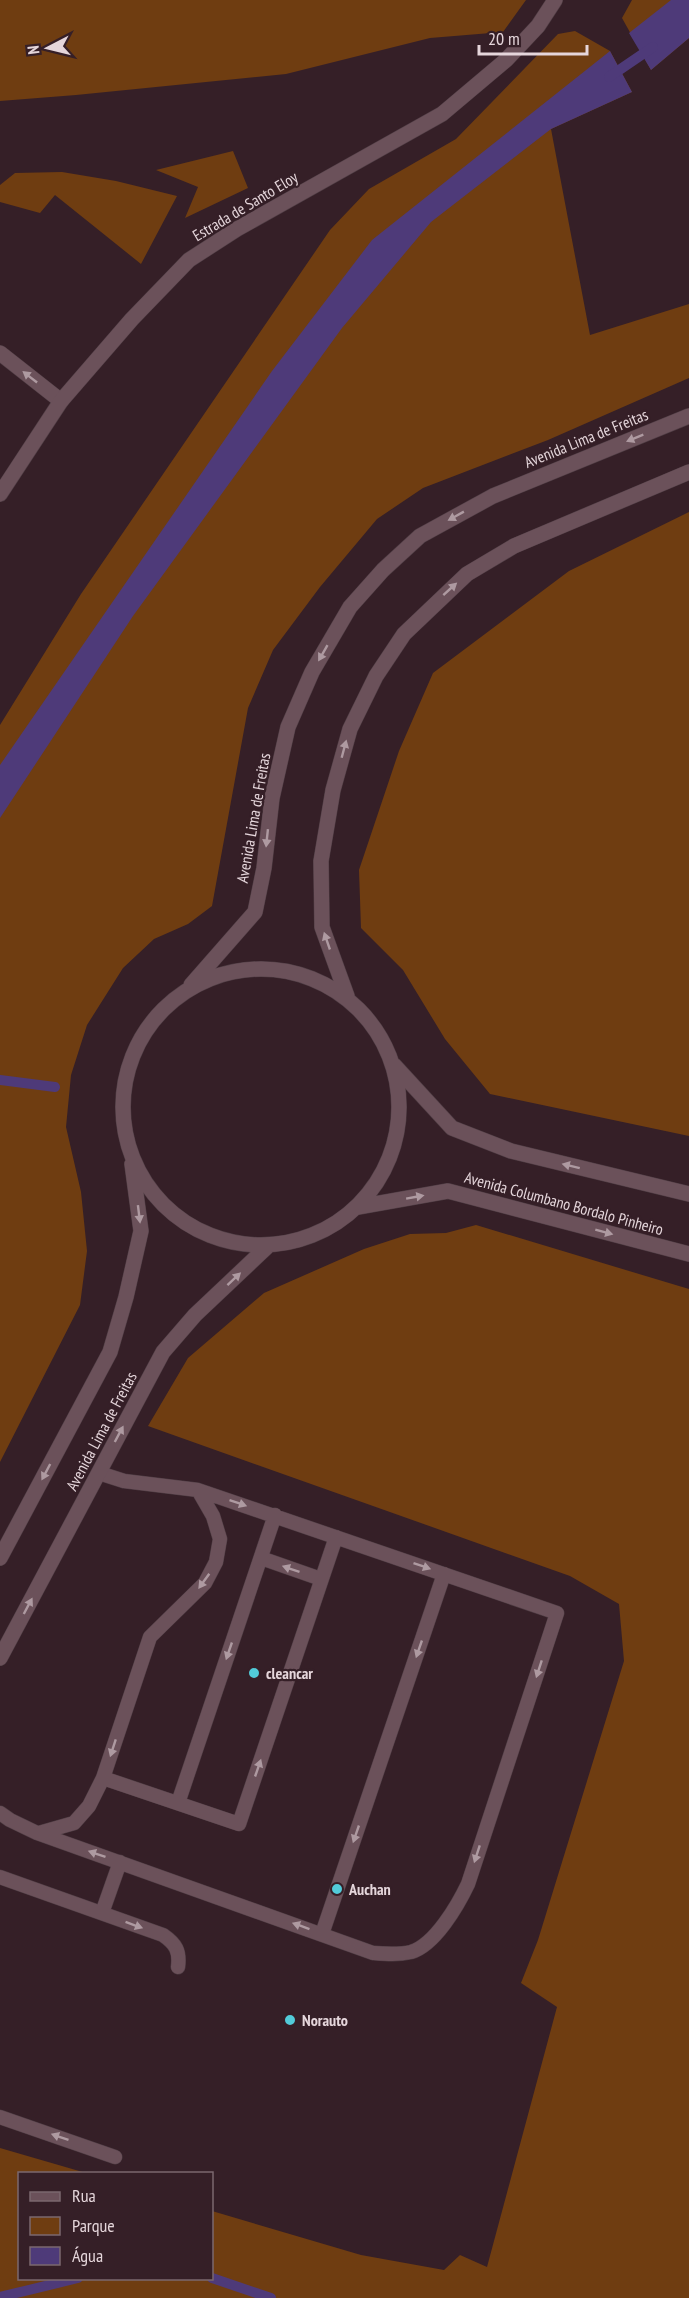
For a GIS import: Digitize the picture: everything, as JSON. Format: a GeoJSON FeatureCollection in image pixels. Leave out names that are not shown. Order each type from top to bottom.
{"type":"FeatureCollection","features":[{"type":"Feature","properties":{"kind":"main road","name":"Estrada de Santo Eloy"},"geometry":{"type":"LineString","coordinates":[[0,494],[61,401],[132,319],[189,260],[237,229],[442,114],[506,60],[538,26],[555,0]]}},
{"type":"Feature","properties":{"kind":"main road"},"geometry":{"type":"LineString","coordinates":[[0,353],[61,401]]}},
{"type":"Feature","properties":{"kind":"main road","name":"Avenida Lima de Freitas"},"geometry":{"type":"LineString","coordinates":[[189,988],[255,912],[264,868],[272,798],[288,727],[312,672],[350,607],[383,570],[420,536],[430,530],[493,496],[689,416]]}},
{"type":"Feature","properties":{"kind":"main road"},"geometry":{"type":"LineString","coordinates":[[346,996],[322,927],[321,861],[333,790],[350,729],[376,676],[404,634],[466,574],[514,546],[689,472]]}},
{"type":"Feature","properties":{"kind":"main road"},"geometry":{"type":"LineString","coordinates":[[394,1065],[400,1103],[396,1142],[381,1177],[358,1207],[331,1227],[301,1241],[268,1246],[233,1243],[200,1232],[171,1212],[147,1186],[131,1155],[123,1118],[125,1080],[137,1043],[159,1012],[189,988],[227,972],[269,967],[310,976],[346,996],[375,1027],[394,1065],[452,1128],[511,1151],[689,1194]]}},
{"type":"Feature","properties":{"kind":"main road","name":"Avenida Lima de Freitas"},"geometry":{"type":"LineString","coordinates":[[0,1558],[110,1352],[126,1297],[141,1231],[131,1155]]}},
{"type":"Feature","properties":{"kind":"main road","name":"Avenida Columbano Bordalo Pinheiro"},"geometry":{"type":"LineString","coordinates":[[358,1207],[448,1191],[689,1254]]}},
{"type":"Feature","properties":{"kind":"main road","name":"Avenida Lima de Freitas"},"geometry":{"type":"LineString","coordinates":[[0,1658],[163,1352],[195,1315],[268,1246]]}},
{"type":"Feature","properties":{"kind":"lane"},"geometry":{"type":"LineString","coordinates":[[0,1813],[10,1821],[37,1833],[373,1953],[392,1955],[414,1951],[443,1925],[458,1905],[468,1884],[557,1613],[198,1490],[124,1481],[99,1473]]}},
{"type":"Feature","properties":{"kind":"lane"},"geometry":{"type":"LineString","coordinates":[[37,1833],[56,1830],[74,1823],[89,1806],[104,1778],[150,1637],[205,1583],[216,1562],[220,1539],[213,1516],[198,1490]]}},
{"type":"Feature","properties":{"kind":"lane"},"geometry":{"type":"LineString","coordinates":[[178,1803],[275,1515]]}},
{"type":"Feature","properties":{"kind":"lane"},"geometry":{"type":"LineString","coordinates":[[104,1778],[239,1824],[336,1536]]}},
{"type":"Feature","properties":{"kind":"lane"},"geometry":{"type":"LineString","coordinates":[[261,1558],[321,1579]]}},
{"type":"Feature","properties":{"kind":"lane"},"geometry":{"type":"LineString","coordinates":[[322,1934],[444,1574]]}},
{"type":"Feature","properties":{"kind":"lane"},"geometry":{"type":"LineString","coordinates":[[102,1913],[120,1862]]}},
{"type":"Feature","properties":{"kind":"lane"},"geometry":{"type":"LineString","coordinates":[[0,1877],[163,1935],[172,1941],[180,1957],[178,1967]]}},
{"type":"Feature","properties":{"kind":"lane"},"geometry":{"type":"LineString","coordinates":[[0,2117],[115,2157]]}},
{"type":"Feature","properties":{"kind":"green space"},"geometry":{"type":"Polygon","coordinates":[[[0,0],[526,0],[503,32],[430,38],[286,74],[0,101],[0,0]]]}},
{"type":"Feature","properties":{"kind":"green space"},"geometry":{"type":"Polygon","coordinates":[[[632,0],[689,0],[689,38],[651,70],[622,18],[632,0]]]}},
{"type":"Feature","properties":{"kind":"green space"},"geometry":{"type":"Polygon","coordinates":[[[575,31],[610,51],[632,92],[551,129],[590,335],[689,304],[689,378],[548,440],[423,488],[377,519],[320,587],[273,650],[248,708],[212,906],[188,924],[154,939],[123,968],[87,1025],[71,1075],[66,1127],[81,1192],[87,1251],[80,1305],[0,1462],[0,725],[81,594],[330,230],[369,189],[456,139],[558,34],[575,31]]]}},
{"type":"Feature","properties":{"kind":"green space"},"geometry":{"type":"Polygon","coordinates":[[[233,151],[248,188],[185,218],[198,187],[156,170],[233,151]]]}},
{"type":"Feature","properties":{"kind":"green space"},"geometry":{"type":"Polygon","coordinates":[[[62,172],[116,181],[177,196],[141,264],[55,195],[40,213],[0,202],[0,185],[15,173],[62,172]]]}},
{"type":"Feature","properties":{"kind":"green space"},"geometry":{"type":"Polygon","coordinates":[[[689,512],[689,1136],[490,1094],[445,1039],[403,970],[361,928],[359,870],[399,751],[433,673],[569,571],[689,512]]]}},
{"type":"Feature","properties":{"kind":"green space"},"geometry":{"type":"Polygon","coordinates":[[[476,1225],[689,1289],[689,2298],[0,2298],[0,2148],[83,2172],[18,2172],[18,2280],[213,2280],[213,2211],[361,2255],[444,2270],[460,2255],[487,2267],[557,2007],[521,1983],[538,1940],[624,1661],[619,1604],[570,1576],[148,1426],[188,1358],[264,1293],[364,1249],[410,1234],[446,1233],[476,1225]]]}},
{"type":"Feature","properties":{"kind":"water"},"geometry":{"type":"Polygon","coordinates":[[[671,0],[689,0],[689,38],[651,70],[629,33],[671,0]]]}},
{"type":"Feature","properties":{"kind":"water"},"geometry":{"type":"Polygon","coordinates":[[[610,51],[632,92],[551,129],[431,222],[342,328],[133,616],[0,818],[0,765],[272,371],[372,240],[610,51]]]}},
{"type":"Feature","properties":{"kind":"waterway"},"geometry":{"type":"LineString","coordinates":[[609,77],[653,47]]}},
{"type":"Feature","properties":{"kind":"waterway"},"geometry":{"type":"LineString","coordinates":[[0,1080],[55,1087]]}},
{"type":"Feature","properties":{"kind":"waterway"},"geometry":{"type":"LineString","coordinates":[[213,2278],[271,2298]]}},
{"type":"Feature","properties":{"kind":"waterway"},"geometry":{"type":"LineString","coordinates":[[0,2297],[70,2280]]}},
{"type":"Feature","properties":{"kind":"place","name":"cleancar"},"geometry":{"type":"Point","coordinates":[254,1673]}},
{"type":"Feature","properties":{"kind":"place","name":"Auchan"},"geometry":{"type":"Point","coordinates":[337,1889]}},
{"type":"Feature","properties":{"kind":"place","name":"Norauto"},"geometry":{"type":"Point","coordinates":[290,2020]}}]}
